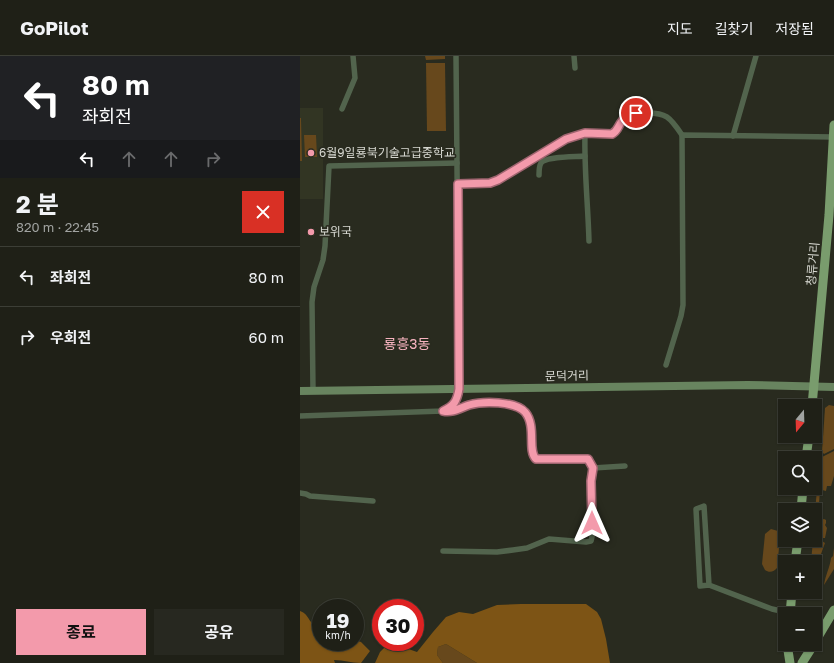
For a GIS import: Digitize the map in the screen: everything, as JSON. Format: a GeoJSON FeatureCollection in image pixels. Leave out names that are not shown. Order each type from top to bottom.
{"type":"FeatureCollection","features":[{"type":"Feature","properties":{"kind":"main road","name":"청류거리"},"geometry":{"type":"LineString","coordinates":[[813,399],[829,215],[834,124]]}},
{"type":"Feature","properties":{"kind":"main road","name":"문덕거리"},"geometry":{"type":"LineString","coordinates":[[300,391],[748,385],[834,387]]}},
{"type":"Feature","properties":{"kind":"main road"},"geometry":{"type":"LineString","coordinates":[[822,630],[834,610]]}},
{"type":"Feature","properties":{"kind":"main road"},"geometry":{"type":"LineString","coordinates":[[788,651],[790,663]]}},
{"type":"Feature","properties":{"kind":"main road"},"geometry":{"type":"LineString","coordinates":[[802,663],[809,651]]}},
{"type":"Feature","properties":{"kind":"street"},"geometry":{"type":"LineString","coordinates":[[342,109],[354,78],[354,56]]}},
{"type":"Feature","properties":{"kind":"street"},"geometry":{"type":"LineString","coordinates":[[443,411],[453,406],[458,399],[459,389],[456,56]]}},
{"type":"Feature","properties":{"kind":"street"},"geometry":{"type":"LineString","coordinates":[[574,56],[575,68]]}},
{"type":"Feature","properties":{"kind":"street"},"geometry":{"type":"LineString","coordinates":[[733,136],[756,56]]}},
{"type":"Feature","properties":{"kind":"street"},"geometry":{"type":"LineString","coordinates":[[458,184],[490,183],[498,180],[566,139],[585,133],[612,134],[617,130],[621,121],[626,116],[636,113],[655,112],[663,114],[672,120],[682,135],[683,305],[666,365]]}},
{"type":"Feature","properties":{"kind":"street"},"geometry":{"type":"LineString","coordinates":[[585,133],[584,156],[589,241]]}},
{"type":"Feature","properties":{"kind":"street"},"geometry":{"type":"LineString","coordinates":[[682,135],[834,137]]}},
{"type":"Feature","properties":{"kind":"street"},"geometry":{"type":"LineString","coordinates":[[539,175],[540,164],[542,161],[548,159],[584,156]]}},
{"type":"Feature","properties":{"kind":"street"},"geometry":{"type":"LineString","coordinates":[[313,391],[312,302],[317,277],[323,260],[325,246],[329,166],[457,163]]}},
{"type":"Feature","properties":{"kind":"street"},"geometry":{"type":"LineString","coordinates":[[300,416],[443,411],[454,412],[471,404],[511,404],[525,412],[531,424],[532,453],[536,459],[588,459],[593,468],[591,481],[591,541],[586,542],[549,539],[527,548],[497,552],[443,551]]}},
{"type":"Feature","properties":{"kind":"street"},"geometry":{"type":"LineString","coordinates":[[593,468],[625,466]]}},
{"type":"Feature","properties":{"kind":"street"},"geometry":{"type":"LineString","coordinates":[[300,493],[310,496],[373,501]]}},
{"type":"Feature","properties":{"kind":"street"},"geometry":{"type":"LineString","coordinates":[[709,586],[704,506],[696,509],[700,586],[709,586],[778,610]]}},
{"type":"Feature","properties":{"kind":"shaded area"},"geometry":{"type":"Polygon","coordinates":[[[425,56],[445,56],[445,59],[426,60],[425,56]]]}},
{"type":"Feature","properties":{"kind":"shaded area"},"geometry":{"type":"Polygon","coordinates":[[[426,63],[445,63],[446,131],[427,131],[426,63]]]}},
{"type":"Feature","properties":{"kind":"shaded area","name":"6월9일룡북기술고급중학교"},"geometry":{"type":"Polygon","coordinates":[[[300,108],[323,108],[323,199],[300,199],[300,108]]]}},
{"type":"Feature","properties":{"kind":"shaded area"},"geometry":{"type":"Polygon","coordinates":[[[301,118],[302,161],[300,161],[301,118]]]}},
{"type":"Feature","properties":{"kind":"shaded area"},"geometry":{"type":"Polygon","coordinates":[[[304,135],[316,135],[317,157],[305,157],[304,135]]]}},
{"type":"Feature","properties":{"kind":"shaded area"},"geometry":{"type":"Polygon","coordinates":[[[829,405],[834,406],[834,449],[824,454],[822,452],[825,408],[829,405]]]}},
{"type":"Feature","properties":{"kind":"shaded area"},"geometry":{"type":"Polygon","coordinates":[[[834,451],[834,476],[831,486],[827,486],[826,491],[822,490],[822,457],[834,451]]]}},
{"type":"Feature","properties":{"kind":"shaded area"},"geometry":{"type":"Polygon","coordinates":[[[817,495],[820,495],[819,503],[816,503],[817,495]]]}},
{"type":"Feature","properties":{"kind":"shaded area"},"geometry":{"type":"Polygon","coordinates":[[[824,519],[826,520],[825,525],[827,528],[825,538],[823,538],[822,541],[822,520],[824,519]]]}},
{"type":"Feature","properties":{"kind":"shaded area"},"geometry":{"type":"Polygon","coordinates":[[[771,529],[778,531],[779,547],[777,568],[771,572],[765,570],[762,564],[765,534],[771,529]]]}},
{"type":"Feature","properties":{"kind":"shaded area"},"geometry":{"type":"Polygon","coordinates":[[[822,541],[825,543],[820,555],[812,555],[812,547],[822,547],[822,541]]]}},
{"type":"Feature","properties":{"kind":"shaded area"},"geometry":{"type":"Polygon","coordinates":[[[834,548],[834,569],[824,585],[831,558],[833,556],[834,548]]]}},
{"type":"Feature","properties":{"kind":"shaded area"},"geometry":{"type":"Polygon","coordinates":[[[586,604],[597,612],[601,619],[610,663],[477,663],[446,644],[438,647],[437,655],[443,663],[375,663],[381,651],[424,651],[424,643],[446,617],[459,612],[473,614],[497,605],[586,604]]]}},
{"type":"Feature","properties":{"kind":"shaded area"},"geometry":{"type":"Polygon","coordinates":[[[300,611],[306,615],[312,623],[312,651],[364,651],[364,645],[370,651],[361,663],[334,660],[335,663],[300,663],[300,611]]]}},
{"type":"Feature","properties":{"kind":"shaded area"},"geometry":{"type":"Polygon","coordinates":[[[446,644],[477,663],[443,663],[437,655],[438,647],[446,644]]]}},
{"type":"Feature","properties":{"kind":"place","name":"6월9일룡북기술고급중학교"},"geometry":{"type":"Point","coordinates":[311,153]}},
{"type":"Feature","properties":{"kind":"place","name":"보위국"},"geometry":{"type":"Point","coordinates":[311,232]}},
{"type":"Feature","properties":{"kind":"district","name":"룡흥3동"},"geometry":{"type":"Point","coordinates":[407,344]}},
{"type":"Feature","properties":{"kind":"route"},"geometry":{"type":"LineString","coordinates":[[592,523],[591,481],[593,468],[588,459],[536,459],[532,453],[531,424],[525,412],[511,404],[471,404],[454,412],[443,411],[453,406],[458,399],[459,389],[458,184],[490,183],[498,180],[575,135],[585,133],[612,134],[617,130],[621,121],[626,116],[636,113]]}}]}
